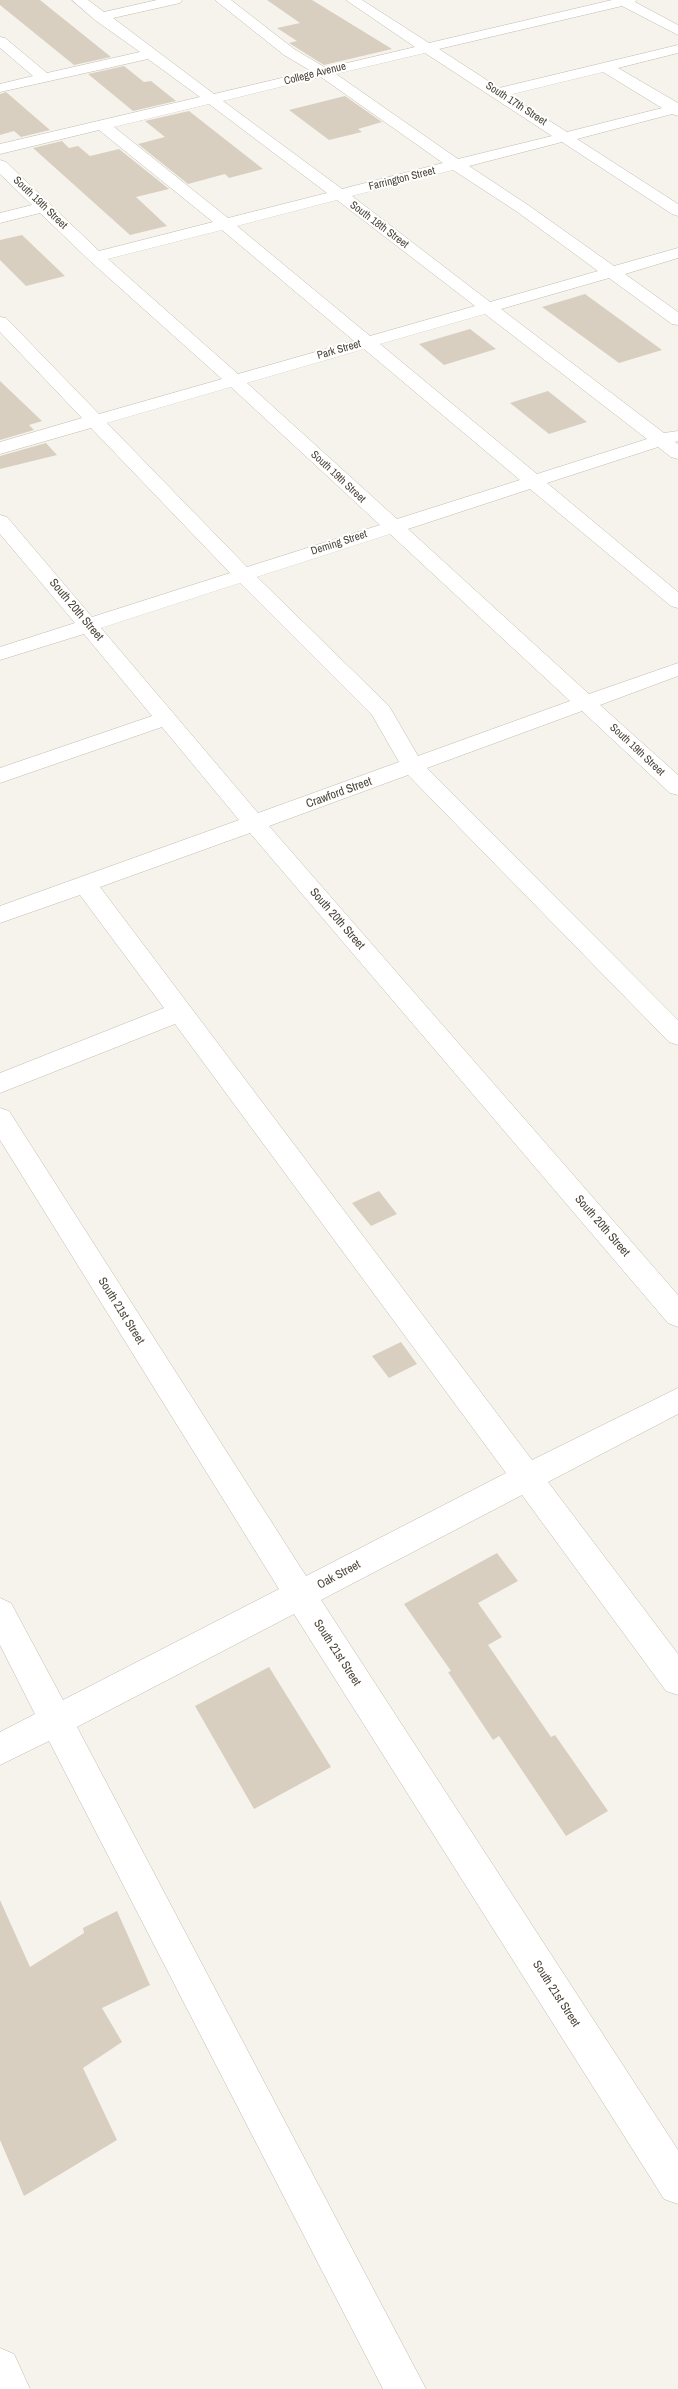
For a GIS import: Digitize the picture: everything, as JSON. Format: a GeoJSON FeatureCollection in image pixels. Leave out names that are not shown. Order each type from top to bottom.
{"type":"FeatureCollection","features":[{"type":"Feature","properties":{"kind":"street","name":"South 18th Street"},"geometry":{"type":"LineString","coordinates":[[79,0],[488,307],[670,438],[678,453]]}},
{"type":"Feature","properties":{"kind":"street"},"geometry":{"type":"LineString","coordinates":[[100,17],[175,0]]}},
{"type":"Feature","properties":{"kind":"street"},"geometry":{"type":"LineString","coordinates":[[222,0],[289,52],[324,72],[456,165],[522,208],[678,320]]}},
{"type":"Feature","properties":{"kind":"street","name":"South 17th Street"},"geometry":{"type":"LineString","coordinates":[[354,0],[678,211]]}},
{"type":"Feature","properties":{"kind":"street"},"geometry":{"type":"LineString","coordinates":[[625,0],[678,31]]}},
{"type":"Feature","properties":{"kind":"street","name":"College Avenue"},"geometry":{"type":"LineString","coordinates":[[0,149],[625,0]]}},
{"type":"Feature","properties":{"kind":"street"},"geometry":{"type":"LineString","coordinates":[[0,41],[44,78]]}},
{"type":"Feature","properties":{"kind":"street"},"geometry":{"type":"LineString","coordinates":[[498,93],[678,49]]}},
{"type":"Feature","properties":{"kind":"street"},"geometry":{"type":"LineString","coordinates":[[0,88],[150,54]]}},
{"type":"Feature","properties":{"kind":"street"},"geometry":{"type":"LineString","coordinates":[[606,67],[677,110]]}},
{"type":"Feature","properties":{"kind":"street","name":"Farrington Street"},"geometry":{"type":"LineString","coordinates":[[96,257],[677,110]]}},
{"type":"Feature","properties":{"kind":"street"},"geometry":{"type":"LineString","coordinates":[[102,125],[225,224],[678,602]]}},
{"type":"Feature","properties":{"kind":"street","name":"South 19th Street"},"geometry":{"type":"LineString","coordinates":[[0,165],[96,257],[234,380],[678,788]]}},
{"type":"Feature","properties":{"kind":"street"},"geometry":{"type":"LineString","coordinates":[[0,218],[43,207]]}},
{"type":"Feature","properties":{"kind":"street","name":"Park Street"},"geometry":{"type":"LineString","coordinates":[[0,448],[678,253]]}},
{"type":"Feature","properties":{"kind":"street"},"geometry":{"type":"LineString","coordinates":[[0,322],[243,575],[381,710],[413,766],[678,1036]]}},
{"type":"Feature","properties":{"kind":"street","name":"Deming Street"},"geometry":{"type":"LineString","coordinates":[[0,654],[391,526],[670,438]]}},
{"type":"Feature","properties":{"kind":"street","name":"South 20th Street"},"geometry":{"type":"LineString","coordinates":[[0,521],[9,544],[90,625],[255,824],[678,1315]]}},
{"type":"Feature","properties":{"kind":"street","name":"Crawford Street"},"geometry":{"type":"LineString","coordinates":[[0,916],[678,669]]}},
{"type":"Feature","properties":{"kind":"street"},"geometry":{"type":"LineString","coordinates":[[0,776],[167,718]]}},
{"type":"Feature","properties":{"kind":"street"},"geometry":{"type":"LineString","coordinates":[[86,885],[528,1475],[678,1680]]}},
{"type":"Feature","properties":{"kind":"street"},"geometry":{"type":"LineString","coordinates":[[0,1083],[180,1012]]}},
{"type":"Feature","properties":{"kind":"street","name":"South 21st Street"},"geometry":{"type":"LineString","coordinates":[[0,1118],[300,1595],[678,2185]]}},
{"type":"Feature","properties":{"kind":"street","name":"Oak Street"},"geometry":{"type":"LineString","coordinates":[[0,1749],[528,1475],[678,1400]]}},
{"type":"Feature","properties":{"kind":"street"},"geometry":{"type":"LineString","coordinates":[[0,1613],[405,2389]]}},
{"type":"Feature","properties":{"kind":"street"},"geometry":{"type":"LineString","coordinates":[[0,2368],[8,2389]]}},
{"type":"Feature","properties":{"kind":"building"},"geometry":{"type":"Polygon","coordinates":[[[0,0],[40,0],[111,57],[74,65],[0,5],[0,0]]]}},
{"type":"Feature","properties":{"kind":"building"},"geometry":{"type":"Polygon","coordinates":[[[267,0],[312,0],[392,49],[324,65],[289,43],[297,41],[277,28],[300,23],[267,0]]]}},
{"type":"Feature","properties":{"kind":"building"},"geometry":{"type":"Polygon","coordinates":[[[124,66],[144,82],[151,81],[176,101],[133,111],[88,74],[124,66]]]}},
{"type":"Feature","properties":{"kind":"building"},"geometry":{"type":"Polygon","coordinates":[[[6,92],[50,130],[21,137],[14,131],[0,135],[0,94],[6,92]]]}},
{"type":"Feature","properties":{"kind":"building"},"geometry":{"type":"Polygon","coordinates":[[[345,96],[382,122],[358,129],[362,132],[329,140],[289,110],[345,96]]]}},
{"type":"Feature","properties":{"kind":"building"},"geometry":{"type":"Polygon","coordinates":[[[189,111],[263,169],[229,178],[225,174],[188,184],[138,144],[165,137],[145,121],[189,111]]]}},
{"type":"Feature","properties":{"kind":"building"},"geometry":{"type":"Polygon","coordinates":[[[62,141],[69,148],[78,146],[90,156],[119,149],[169,189],[136,197],[167,226],[130,235],[33,148],[62,141]]]}},
{"type":"Feature","properties":{"kind":"building"},"geometry":{"type":"Polygon","coordinates":[[[22,235],[65,276],[26,286],[0,260],[0,240],[22,235]]]}},
{"type":"Feature","properties":{"kind":"building"},"geometry":{"type":"Polygon","coordinates":[[[585,294],[662,350],[619,363],[542,307],[585,294]]]}},
{"type":"Feature","properties":{"kind":"building"},"geometry":{"type":"Polygon","coordinates":[[[470,329],[496,349],[444,365],[419,344],[470,329]]]}},
{"type":"Feature","properties":{"kind":"building"},"geometry":{"type":"Polygon","coordinates":[[[0,381],[42,421],[29,425],[34,430],[0,440],[0,381]]]}},
{"type":"Feature","properties":{"kind":"building"},"geometry":{"type":"Polygon","coordinates":[[[548,391],[587,422],[549,434],[510,403],[548,391]]]}},
{"type":"Feature","properties":{"kind":"building"},"geometry":{"type":"Polygon","coordinates":[[[46,443],[57,455],[0,469],[0,456],[46,443]]]}},
{"type":"Feature","properties":{"kind":"building"},"geometry":{"type":"Polygon","coordinates":[[[379,1191],[397,1214],[371,1226],[352,1203],[379,1191]]]}},
{"type":"Feature","properties":{"kind":"building"},"geometry":{"type":"Polygon","coordinates":[[[401,1342],[417,1364],[389,1378],[372,1356],[401,1342]]]}},
{"type":"Feature","properties":{"kind":"building"},"geometry":{"type":"Polygon","coordinates":[[[497,1553],[518,1581],[478,1603],[502,1637],[488,1645],[551,1737],[555,1735],[608,1811],[566,1836],[499,1736],[493,1740],[448,1672],[451,1671],[404,1604],[497,1553]]]}},
{"type":"Feature","properties":{"kind":"building"},"geometry":{"type":"Polygon","coordinates":[[[269,1667],[331,1767],[254,1809],[195,1706],[269,1667]]]}},
{"type":"Feature","properties":{"kind":"building"},"geometry":{"type":"Polygon","coordinates":[[[0,1900],[30,1967],[84,1933],[83,1928],[117,1911],[150,1985],[102,2008],[122,2042],[83,2068],[117,2140],[24,2196],[0,2140],[0,1900]]]}}]}
